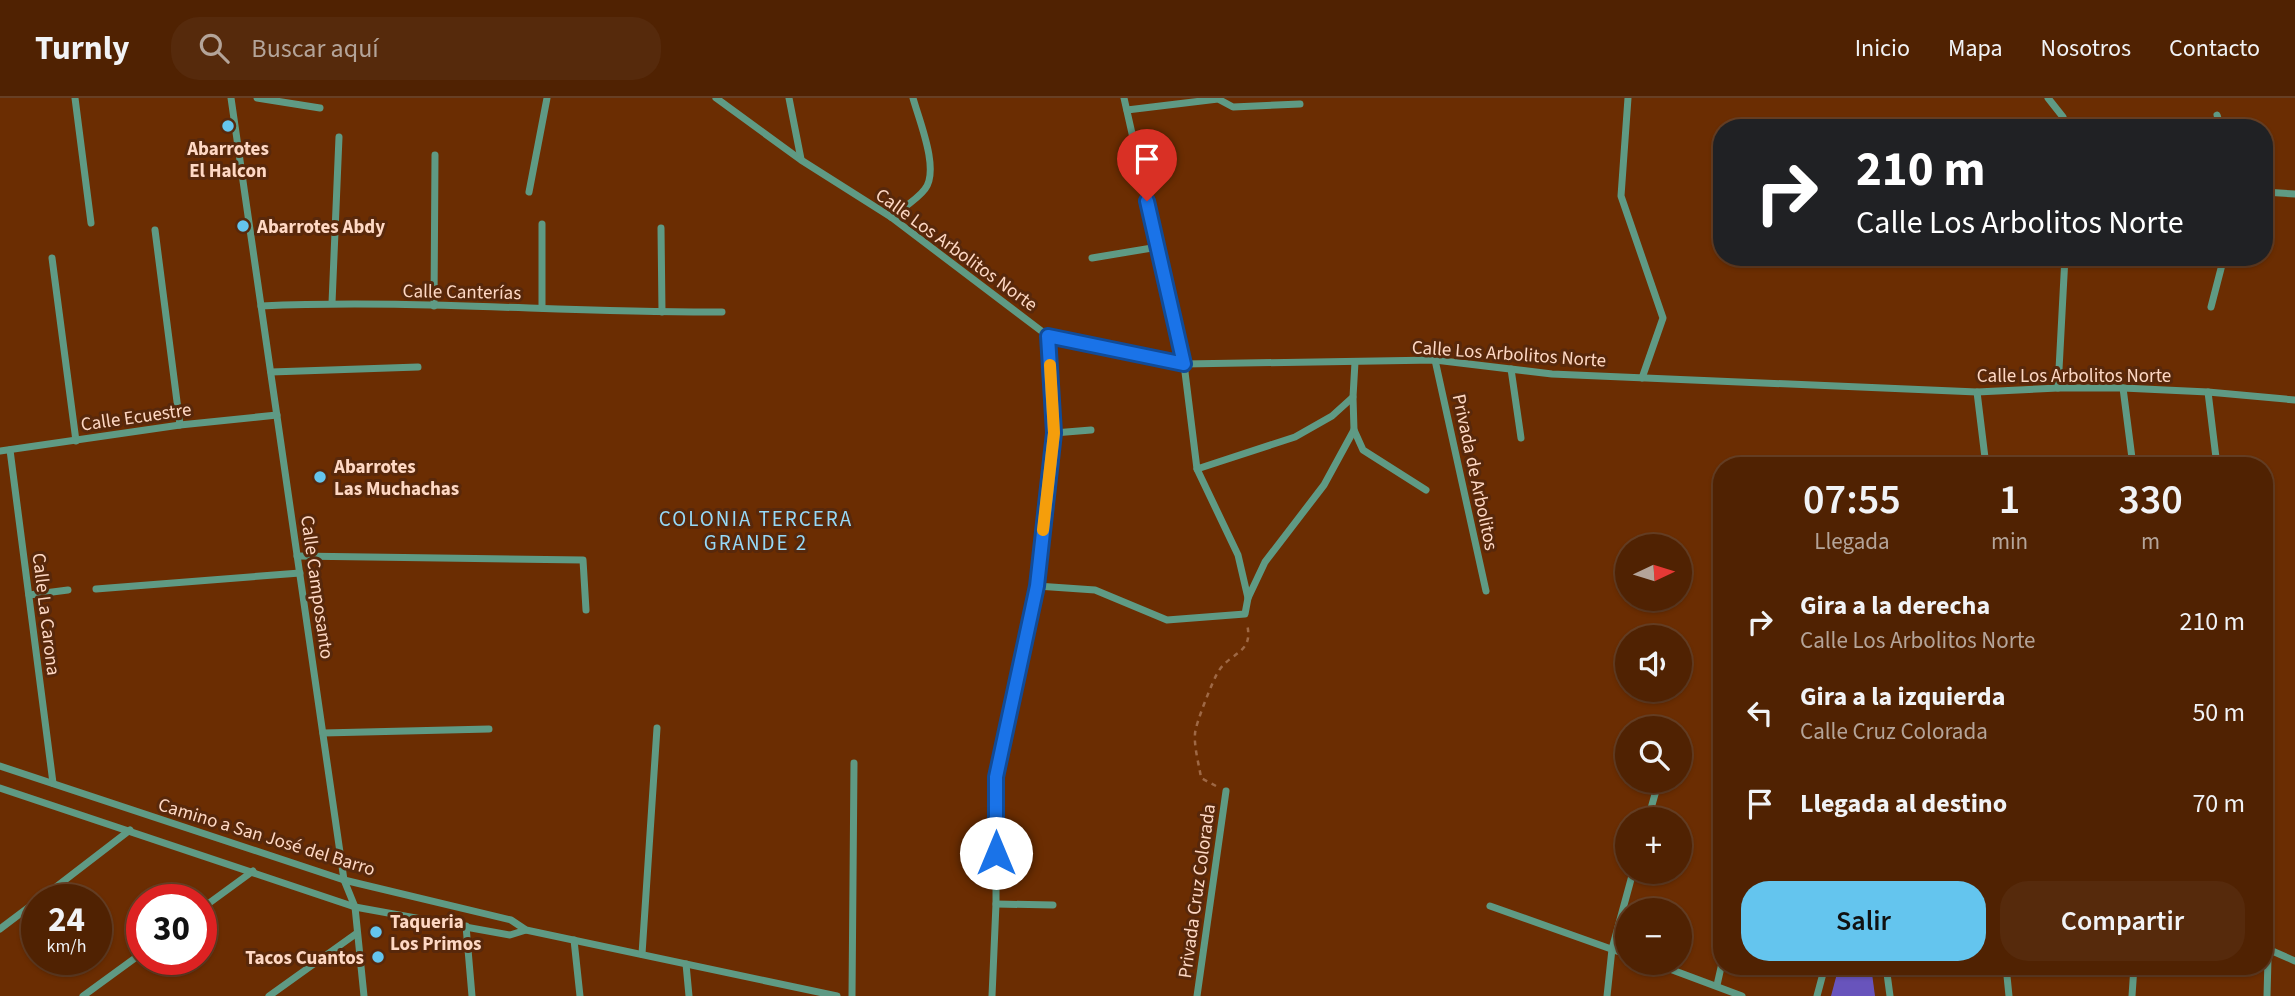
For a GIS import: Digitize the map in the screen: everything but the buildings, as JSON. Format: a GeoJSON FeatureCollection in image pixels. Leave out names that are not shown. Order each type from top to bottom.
{"type":"FeatureCollection","features":[{"type":"Feature","properties":{"kind":"street"},"geometry":{"type":"LineString","coordinates":[[75,98],[91,223]]}},
{"type":"Feature","properties":{"kind":"street","name":"Calle Camposanto"},"geometry":{"type":"LineString","coordinates":[[231,98],[344,880],[355,907],[364,996]]}},
{"type":"Feature","properties":{"kind":"street"},"geometry":{"type":"LineString","coordinates":[[257,98],[320,108]]}},
{"type":"Feature","properties":{"kind":"street"},"geometry":{"type":"LineString","coordinates":[[529,192],[547,98]]}},
{"type":"Feature","properties":{"kind":"street","name":"Calle Los Arbolitos Norte"},"geometry":{"type":"LineString","coordinates":[[716,98],[801,160],[891,217],[1048,336],[1184,364],[1435,360],[1552,374],[1977,392],[2123,388],[2295,400]]}},
{"type":"Feature","properties":{"kind":"street"},"geometry":{"type":"LineString","coordinates":[[789,98],[801,160]]}},
{"type":"Feature","properties":{"kind":"street"},"geometry":{"type":"LineString","coordinates":[[891,217],[926,188],[930,177],[931,164],[913,98]]}},
{"type":"Feature","properties":{"kind":"street"},"geometry":{"type":"LineString","coordinates":[[1124,98],[1184,364],[1196,469],[1238,555],[1248,598]]}},
{"type":"Feature","properties":{"kind":"street"},"geometry":{"type":"LineString","coordinates":[[1629,98],[1621,196],[1663,318],[1642,378]]}},
{"type":"Feature","properties":{"kind":"street"},"geometry":{"type":"LineString","coordinates":[[2049,98],[2064,119]]}},
{"type":"Feature","properties":{"kind":"street"},"geometry":{"type":"LineString","coordinates":[[1127,110],[1218,99],[1233,107],[1300,104]]}},
{"type":"Feature","properties":{"kind":"street"},"geometry":{"type":"LineString","coordinates":[[2217,115],[2218,119]]}},
{"type":"Feature","properties":{"kind":"street"},"geometry":{"type":"LineString","coordinates":[[332,303],[339,137]]}},
{"type":"Feature","properties":{"kind":"street"},"geometry":{"type":"LineString","coordinates":[[434,306],[435,155]]}},
{"type":"Feature","properties":{"kind":"street"},"geometry":{"type":"LineString","coordinates":[[2273,193],[2295,194]]}},
{"type":"Feature","properties":{"kind":"street"},"geometry":{"type":"LineString","coordinates":[[542,224],[542,309]]}},
{"type":"Feature","properties":{"kind":"street"},"geometry":{"type":"LineString","coordinates":[[661,228],[662,312]]}},
{"type":"Feature","properties":{"kind":"street"},"geometry":{"type":"LineString","coordinates":[[155,230],[180,425]]}},
{"type":"Feature","properties":{"kind":"street"},"geometry":{"type":"LineString","coordinates":[[1092,258],[1158,247]]}},
{"type":"Feature","properties":{"kind":"street"},"geometry":{"type":"LineString","coordinates":[[52,258],[76,441]]}},
{"type":"Feature","properties":{"kind":"street"},"geometry":{"type":"LineString","coordinates":[[2058,388],[2065,266]]}},
{"type":"Feature","properties":{"kind":"street"},"geometry":{"type":"LineString","coordinates":[[2211,307],[2222,266]]}},
{"type":"Feature","properties":{"kind":"street","name":"Calle Canterías"},"geometry":{"type":"LineString","coordinates":[[261,306],[332,303],[722,312]]}},
{"type":"Feature","properties":{"kind":"street"},"geometry":{"type":"LineString","coordinates":[[992,996],[996,904],[996,777],[1037,586],[1054,433],[1048,336]]}},
{"type":"Feature","properties":{"kind":"street","name":"Privada de Arbolitos"},"geometry":{"type":"LineString","coordinates":[[1435,360],[1486,592]]}},
{"type":"Feature","properties":{"kind":"street"},"geometry":{"type":"LineString","coordinates":[[1355,362],[1354,430],[1363,450],[1426,490]]}},
{"type":"Feature","properties":{"kind":"street"},"geometry":{"type":"LineString","coordinates":[[271,372],[418,367]]}},
{"type":"Feature","properties":{"kind":"street"},"geometry":{"type":"LineString","coordinates":[[1511,369],[1521,438]]}},
{"type":"Feature","properties":{"kind":"street"},"geometry":{"type":"LineString","coordinates":[[2123,388],[2132,457]]}},
{"type":"Feature","properties":{"kind":"street"},"geometry":{"type":"LineString","coordinates":[[1977,392],[1985,457]]}},
{"type":"Feature","properties":{"kind":"street"},"geometry":{"type":"LineString","coordinates":[[2208,392],[2216,457]]}},
{"type":"Feature","properties":{"kind":"street"},"geometry":{"type":"LineString","coordinates":[[1196,469],[1295,437],[1332,416],[1353,397]]}},
{"type":"Feature","properties":{"kind":"street","name":"Calle Ecuestre"},"geometry":{"type":"LineString","coordinates":[[0,451],[180,425],[277,415]]}},
{"type":"Feature","properties":{"kind":"street"},"geometry":{"type":"LineString","coordinates":[[1054,433],[1091,430]]}},
{"type":"Feature","properties":{"kind":"street"},"geometry":{"type":"LineString","coordinates":[[1037,586],[1095,590],[1167,620],[1245,614],[1248,598],[1265,562],[1324,485],[1354,430]]}},
{"type":"Feature","properties":{"kind":"street","name":"Calle La Carona"},"geometry":{"type":"LineString","coordinates":[[10,450],[53,783]]}},
{"type":"Feature","properties":{"kind":"street"},"geometry":{"type":"LineString","coordinates":[[297,556],[583,560],[586,610]]}},
{"type":"Feature","properties":{"kind":"street"},"geometry":{"type":"LineString","coordinates":[[96,589],[300,573]]}},
{"type":"Feature","properties":{"kind":"street"},"geometry":{"type":"LineString","coordinates":[[29,595],[68,590]]}},
{"type":"Feature","properties":{"kind":"street"},"geometry":{"type":"LineString","coordinates":[[642,954],[657,727]]}},
{"type":"Feature","properties":{"kind":"street"},"geometry":{"type":"LineString","coordinates":[[323,733],[489,729]]}},
{"type":"Feature","properties":{"kind":"street"},"geometry":{"type":"LineString","coordinates":[[852,996],[854,763]]}},
{"type":"Feature","properties":{"kind":"street","name":"Camino a San José del Barro"},"geometry":{"type":"LineString","coordinates":[[0,766],[344,880],[511,920],[526,930],[837,996]]}},
{"type":"Feature","properties":{"kind":"street"},"geometry":{"type":"LineString","coordinates":[[0,796],[4,789]]}},
{"type":"Feature","properties":{"kind":"street","name":"Camino a San José del Barro"},"geometry":{"type":"LineString","coordinates":[[4,789],[355,907],[510,935],[526,930]]}},
{"type":"Feature","properties":{"kind":"street","name":"Privada Cruz Colorada"},"geometry":{"type":"LineString","coordinates":[[1197,996],[1226,791]]}},
{"type":"Feature","properties":{"kind":"street"},"geometry":{"type":"LineString","coordinates":[[59,884],[130,830]]}},
{"type":"Feature","properties":{"kind":"street"},"geometry":{"type":"LineString","coordinates":[[217,897],[253,871]]}},
{"type":"Feature","properties":{"kind":"street"},"geometry":{"type":"LineString","coordinates":[[1607,996],[1612,949],[1630,884]]}},
{"type":"Feature","properties":{"kind":"street"},"geometry":{"type":"LineString","coordinates":[[996,904],[1053,905]]}},
{"type":"Feature","properties":{"kind":"street"},"geometry":{"type":"LineString","coordinates":[[1490,906],[1615,950]]}},
{"type":"Feature","properties":{"kind":"street"},"geometry":{"type":"LineString","coordinates":[[0,929],[21,913]]}},
{"type":"Feature","properties":{"kind":"street"},"geometry":{"type":"LineString","coordinates":[[466,926],[472,996]]}},
{"type":"Feature","properties":{"kind":"street"},"geometry":{"type":"LineString","coordinates":[[269,996],[357,933]]}},
{"type":"Feature","properties":{"kind":"street"},"geometry":{"type":"LineString","coordinates":[[574,940],[580,996]]}},
{"type":"Feature","properties":{"kind":"street"},"geometry":{"type":"LineString","coordinates":[[2273,951],[2295,961]]}},
{"type":"Feature","properties":{"kind":"street"},"geometry":{"type":"LineString","coordinates":[[82,996],[126,964]]}},
{"type":"Feature","properties":{"kind":"street"},"geometry":{"type":"LineString","coordinates":[[686,964],[689,996]]}},
{"type":"Feature","properties":{"kind":"street"},"geometry":{"type":"LineString","coordinates":[[1688,975],[1742,996]]}},
{"type":"Feature","properties":{"kind":"street"},"geometry":{"type":"LineString","coordinates":[[1717,985],[1719,975]]}},
{"type":"Feature","properties":{"kind":"street"},"geometry":{"type":"LineString","coordinates":[[1817,996],[1823,975]]}},
{"type":"Feature","properties":{"kind":"street"},"geometry":{"type":"LineString","coordinates":[[1888,975],[1891,996]]}},
{"type":"Feature","properties":{"kind":"street"},"geometry":{"type":"LineString","coordinates":[[2007,975],[2008,996]]}},
{"type":"Feature","properties":{"kind":"street"},"geometry":{"type":"LineString","coordinates":[[2132,996],[2133,975]]}},
{"type":"Feature","properties":{"kind":"street"},"geometry":{"type":"LineString","coordinates":[[2267,996],[2268,975]]}},
{"type":"Feature","properties":{"kind":"path","name":"Privada Cruz Colorada"},"geometry":{"type":"LineString","coordinates":[[1226,791],[1201,778],[1195,733],[1217,674],[1227,660],[1243,650],[1250,637],[1245,614]]}},
{"type":"Feature","properties":{"kind":"shaded area"},"geometry":{"type":"Polygon","coordinates":[[[1837,975],[1872,975],[1875,996],[1831,996],[1837,975]]]}},
{"type":"Feature","properties":{"kind":"slow traffic"},"geometry":{"type":"LineString","coordinates":[[1043,530],[1054,433],[1050,365]]}},
{"type":"Feature","properties":{"kind":"place","name":"Abarrotes El Halcon"},"geometry":{"type":"Point","coordinates":[228,126]}},
{"type":"Feature","properties":{"kind":"place","name":"Abarrotes Abdy"},"geometry":{"type":"Point","coordinates":[243,226]}},
{"type":"Feature","properties":{"kind":"place","name":"Abarrotes Las Muchachas"},"geometry":{"type":"Point","coordinates":[320,477]}},
{"type":"Feature","properties":{"kind":"place","name":"Taqueria Los Primos"},"geometry":{"type":"Point","coordinates":[376,932]}},
{"type":"Feature","properties":{"kind":"place","name":"Tacos Cuantos"},"geometry":{"type":"Point","coordinates":[378,957]}},
{"type":"Feature","properties":{"kind":"district","name":"COLONIA TERCERA GRANDE 2"},"geometry":{"type":"Point","coordinates":[756,531]}},
{"type":"Feature","properties":{"kind":"route"},"geometry":{"type":"LineString","coordinates":[[996,853],[996,777],[1037,586],[1054,433],[1048,336],[1184,364],[1147,201]]}}]}
